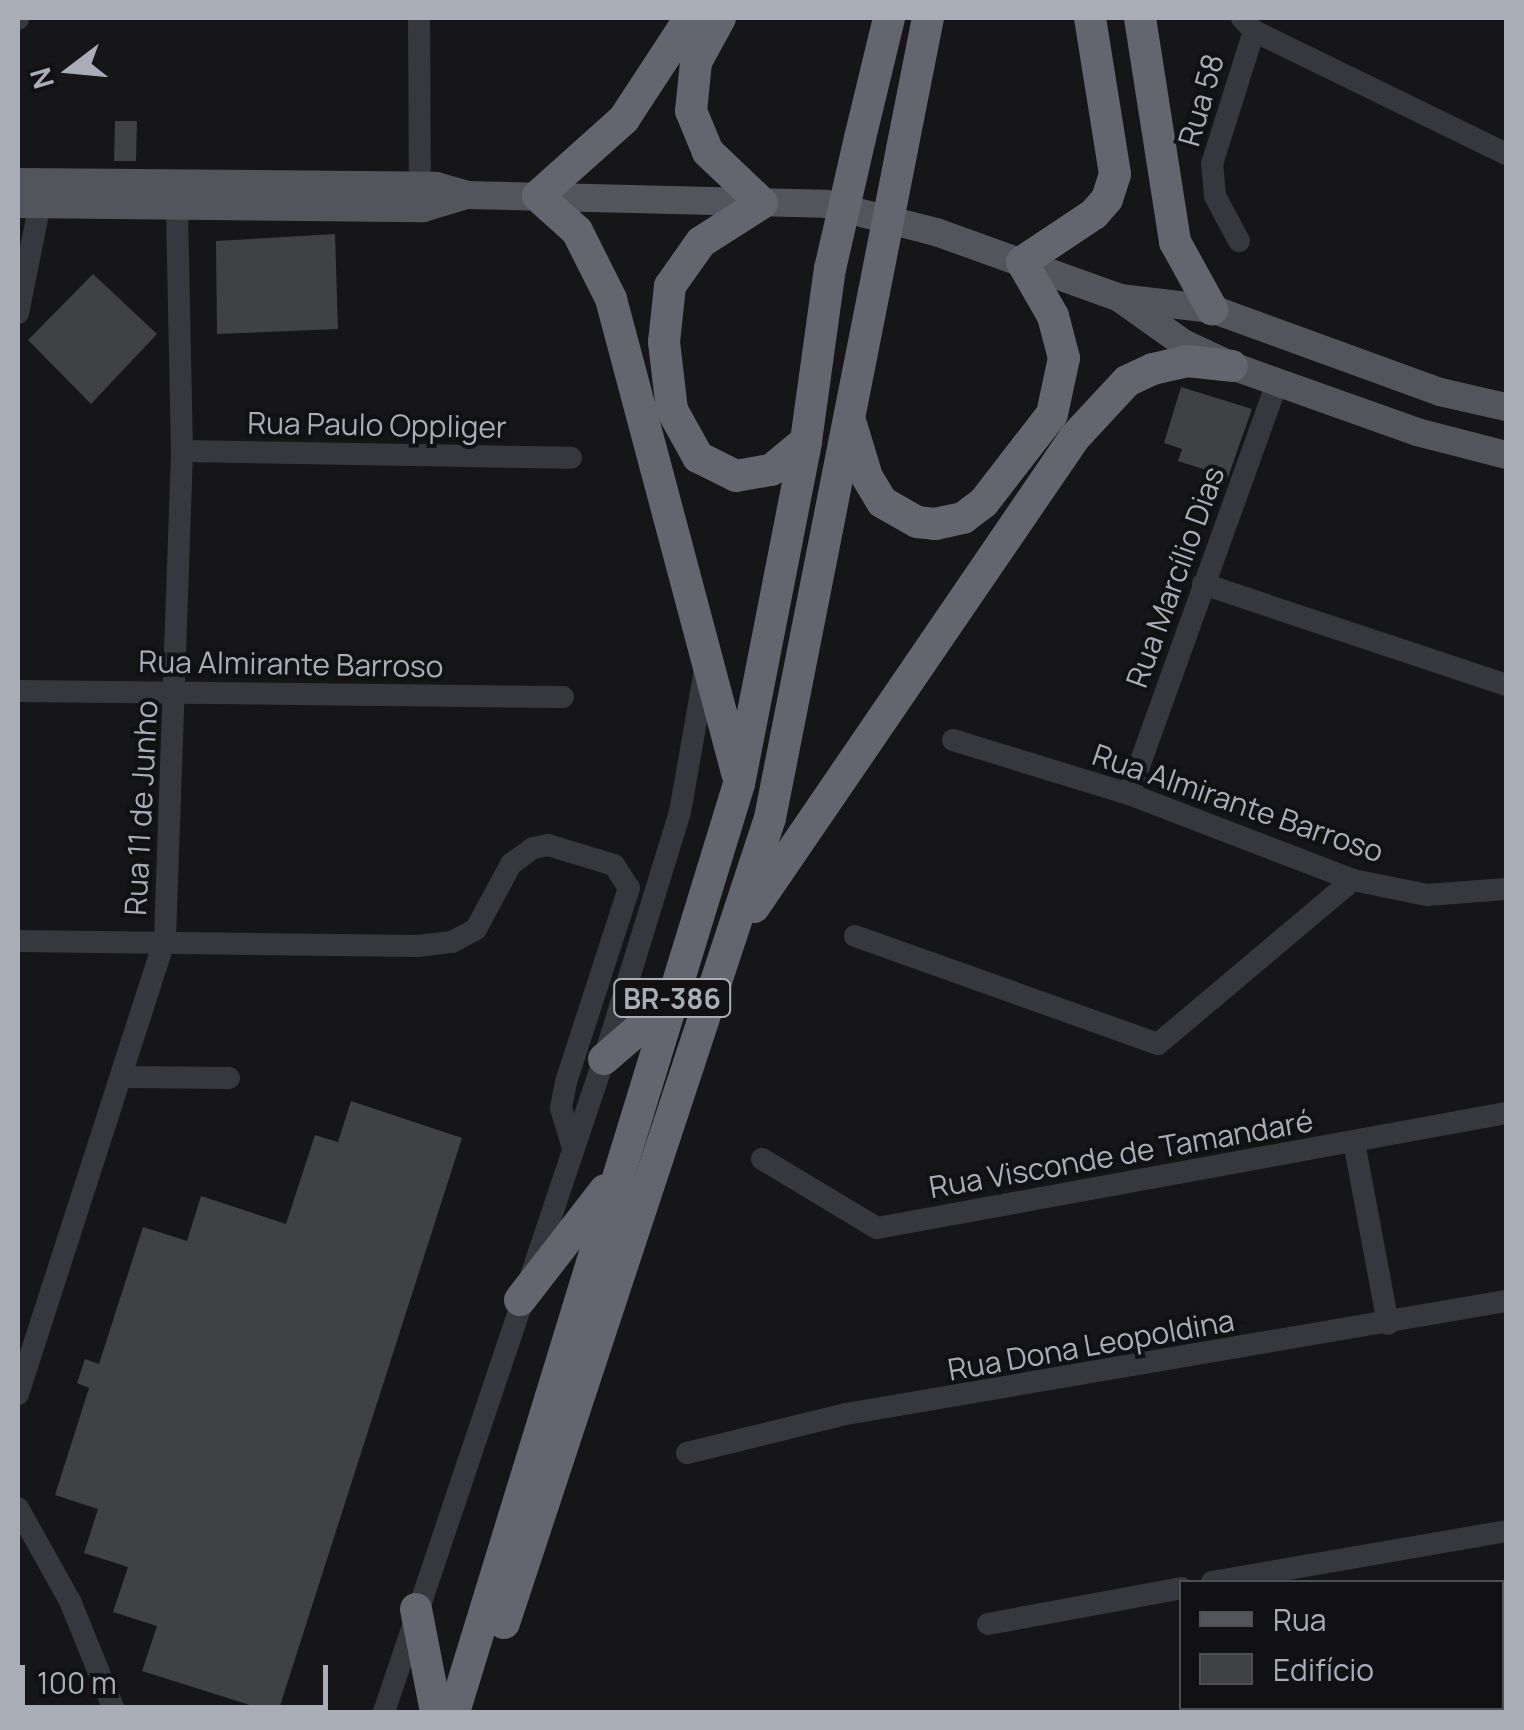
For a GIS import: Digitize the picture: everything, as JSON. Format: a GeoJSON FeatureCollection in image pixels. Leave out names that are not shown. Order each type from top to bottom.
{"type":"FeatureCollection","features":[{"type":"Feature","properties":{"kind":"highway"},"geometry":{"type":"LineString","coordinates":[[690,18],[624,118],[538,196],[577,231],[611,299],[709,652],[739,784]]}},
{"type":"Feature","properties":{"kind":"highway"},"geometry":{"type":"LineString","coordinates":[[720,18],[696,62],[692,112],[708,152],[762,203],[701,242],[670,286],[664,342],[672,410],[698,457],[736,476],[772,470],[806,441]]}},
{"type":"Feature","properties":{"kind":"highway","name":"BR-386"},"geometry":{"type":"LineString","coordinates":[[454,1712],[739,784],[806,441],[830,270],[888,18]]}},
{"type":"Feature","properties":{"kind":"highway","name":"BR-386"},"geometry":{"type":"LineString","coordinates":[[474,1712],[736,936],[770,818],[928,18]]}},
{"type":"Feature","properties":{"kind":"highway"},"geometry":{"type":"LineString","coordinates":[[849,412],[867,478],[882,502],[901,515],[935,524],[962,518],[984,502],[1052,414],[1062,388],[1064,358],[1054,316],[1022,262],[1094,214],[1108,199],[1115,174],[1090,18]]}},
{"type":"Feature","properties":{"kind":"highway"},"geometry":{"type":"LineString","coordinates":[[1140,18],[1175,242],[1212,309]]}},
{"type":"Feature","properties":{"kind":"highway"},"geometry":{"type":"LineString","coordinates":[[736,936],[1074,437],[1127,381],[1153,369],[1187,361],[1232,366]]}},
{"type":"Feature","properties":{"kind":"highway"},"geometry":{"type":"LineString","coordinates":[[604,1060],[672,1000]]}},
{"type":"Feature","properties":{"kind":"highway"},"geometry":{"type":"LineString","coordinates":[[520,1300],[617,1174]]}},
{"type":"Feature","properties":{"kind":"highway"},"geometry":{"type":"LineString","coordinates":[[416,1609],[436,1712]]}},
{"type":"Feature","properties":{"kind":"main road"},"geometry":{"type":"LineString","coordinates":[[18,182],[420,186],[467,195],[826,204],[1022,262],[1120,298],[1212,309],[1349,360],[1506,407]]}},
{"type":"Feature","properties":{"kind":"main road"},"geometry":{"type":"LineString","coordinates":[[29,204],[423,208],[467,195]]}},
{"type":"Feature","properties":{"kind":"main road"},"geometry":{"type":"LineString","coordinates":[[1120,298],[1183,343],[1232,366],[1416,432],[1506,455]]}},
{"type":"Feature","properties":{"kind":"main road"},"geometry":{"type":"LineString","coordinates":[[1278,381],[1294,364],[1349,360]]}},
{"type":"Feature","properties":{"kind":"main road"},"geometry":{"type":"LineString","coordinates":[[1416,432],[1506,436]]}},
{"type":"Feature","properties":{"kind":"street"},"geometry":{"type":"LineString","coordinates":[[420,18],[420,186]]}},
{"type":"Feature","properties":{"kind":"street"},"geometry":{"type":"LineString","coordinates":[[1248,24],[1506,154]]}},
{"type":"Feature","properties":{"kind":"street","name":"Rua 58"},"geometry":{"type":"LineString","coordinates":[[1239,241],[1215,196],[1212,164],[1248,24]]}},
{"type":"Feature","properties":{"kind":"street"},"geometry":{"type":"LineString","coordinates":[[18,312],[29,204]]}},
{"type":"Feature","properties":{"kind":"street","name":"Rua 11 de Junho"},"geometry":{"type":"LineString","coordinates":[[18,1392],[124,1077],[165,939],[177,693],[182,451],[176,206]]}},
{"type":"Feature","properties":{"kind":"street","name":"Rua Marcílio Dias"},"geometry":{"type":"LineString","coordinates":[[1128,794],[1278,381]]}},
{"type":"Feature","properties":{"kind":"street","name":"Rua Paulo Oppliger"},"geometry":{"type":"LineString","coordinates":[[182,451],[571,458]]}},
{"type":"Feature","properties":{"kind":"street"},"geometry":{"type":"LineString","coordinates":[[1204,584],[1506,685]]}},
{"type":"Feature","properties":{"kind":"street"},"geometry":{"type":"LineString","coordinates":[[384,1712],[604,1060],[680,812],[709,652]]}},
{"type":"Feature","properties":{"kind":"street","name":"Rua Almirante Barroso"},"geometry":{"type":"LineString","coordinates":[[18,691],[564,697]]}},
{"type":"Feature","properties":{"kind":"street","name":"Rua Almirante Barroso"},"geometry":{"type":"LineString","coordinates":[[954,740],[1128,794],[1353,880],[1427,895],[1506,888]]}},
{"type":"Feature","properties":{"kind":"street"},"geometry":{"type":"LineString","coordinates":[[18,941],[165,939],[418,946],[452,942],[476,929],[511,864],[532,848],[548,846],[614,864],[626,876],[628,888],[561,1108],[573,1148]]}},
{"type":"Feature","properties":{"kind":"street"},"geometry":{"type":"LineString","coordinates":[[855,936],[1158,1044],[1353,880]]}},
{"type":"Feature","properties":{"kind":"street"},"geometry":{"type":"LineString","coordinates":[[124,1077],[229,1078]]}},
{"type":"Feature","properties":{"kind":"street","name":"Rua Visconde de Tamandaré"},"geometry":{"type":"LineString","coordinates":[[762,1159],[876,1228],[1506,1113]]}},
{"type":"Feature","properties":{"kind":"street"},"geometry":{"type":"LineString","coordinates":[[1354,1142],[1388,1324]]}},
{"type":"Feature","properties":{"kind":"street","name":"Rua Dona Leopoldina"},"geometry":{"type":"LineString","coordinates":[[687,1453],[846,1414],[1506,1301]]}},
{"type":"Feature","properties":{"kind":"street"},"geometry":{"type":"LineString","coordinates":[[18,1508],[70,1601],[114,1712]]}},
{"type":"Feature","properties":{"kind":"street"},"geometry":{"type":"LineString","coordinates":[[1224,1580],[1506,1531]]}},
{"type":"Feature","properties":{"kind":"street"},"geometry":{"type":"LineString","coordinates":[[988,1624],[1179,1589]]}},
{"type":"Feature","properties":{"kind":"building"},"geometry":{"type":"Polygon","coordinates":[[[115,121],[137,121],[136,161],[114,161],[115,121]]]}},
{"type":"Feature","properties":{"kind":"building"},"geometry":{"type":"Polygon","coordinates":[[[335,234],[338,329],[217,334],[216,241],[335,234]]]}},
{"type":"Feature","properties":{"kind":"building"},"geometry":{"type":"Polygon","coordinates":[[[93,274],[157,334],[91,404],[28,340],[93,274]]]}},
{"type":"Feature","properties":{"kind":"building"},"geometry":{"type":"Polygon","coordinates":[[[1181,387],[1252,409],[1228,477],[1178,461],[1182,449],[1164,443],[1181,387]]]}},
{"type":"Feature","properties":{"kind":"building"},"geometry":{"type":"Polygon","coordinates":[[[351,1101],[462,1138],[278,1712],[272,1712],[142,1671],[157,1626],[113,1612],[128,1567],[84,1553],[98,1509],[55,1495],[89,1388],[77,1383],[85,1359],[99,1364],[143,1227],[187,1241],[201,1196],[286,1224],[315,1135],[338,1142],[351,1101]]]}}]}
